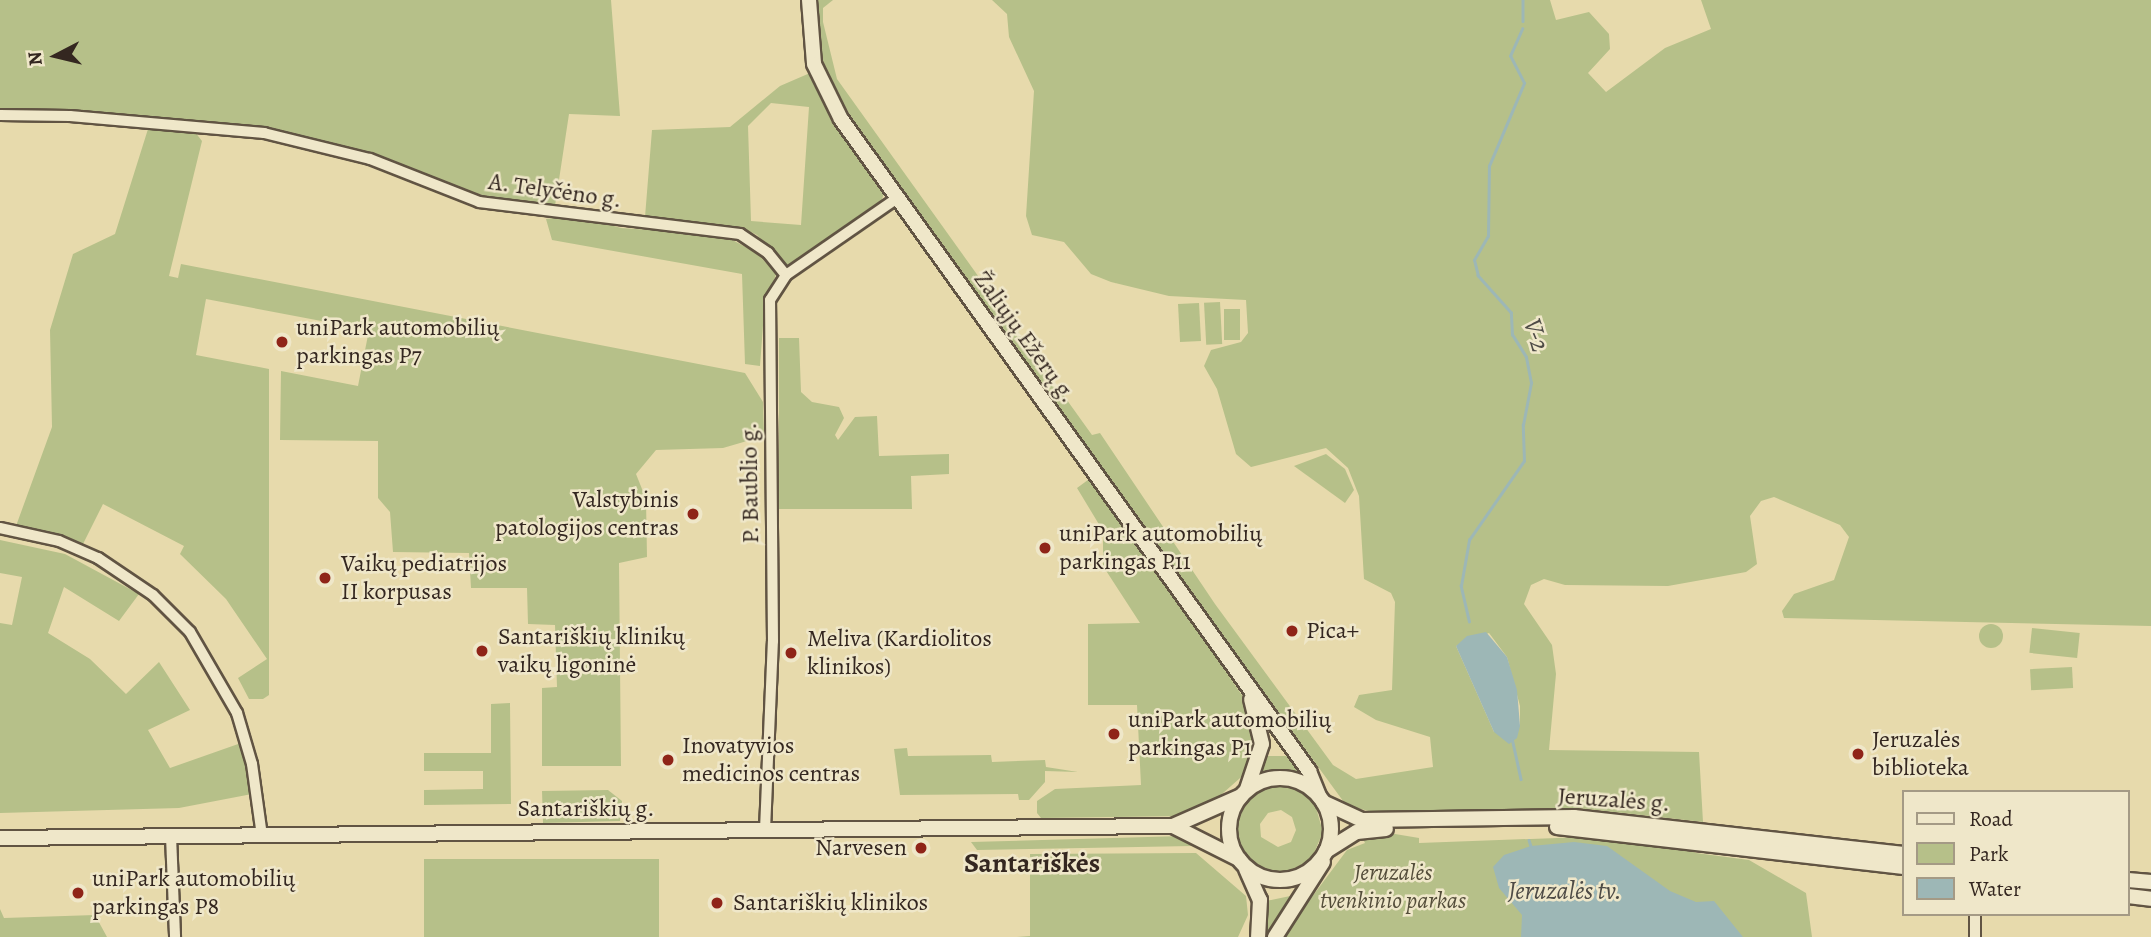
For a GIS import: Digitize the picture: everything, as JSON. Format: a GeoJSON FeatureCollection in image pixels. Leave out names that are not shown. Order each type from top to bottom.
{"type":"FeatureCollection","features":[{"type":"Feature","properties":{"kind":"main road","name":"Žaliųjų Ežerų g."},"geometry":{"type":"LineString","coordinates":[[809,0],[811,45],[823,87],[897,198],[1309,771],[1321,799]]}},
{"type":"Feature","properties":{"kind":"main road","name":"Žaliųjų Ežerų g."},"geometry":{"type":"LineString","coordinates":[[1244,793],[1262,744],[1245,685]]}},
{"type":"Feature","properties":{"kind":"main road"},"geometry":{"type":"LineString","coordinates":[[1258,937],[1261,900],[1241,862],[1229,828],[1244,793],[1267,779],[1290,778],[1321,799],[1331,831],[1315,881],[1275,937]]}},
{"type":"Feature","properties":{"kind":"main road","name":"Santariškių g."},"geometry":{"type":"LineString","coordinates":[[0,838],[1173,826],[1244,793]]}},
{"type":"Feature","properties":{"kind":"main road","name":"Jeruzalės g."},"geometry":{"type":"LineString","coordinates":[[1321,799],[1362,820],[1574,817],[1902,854]]}},
{"type":"Feature","properties":{"kind":"main road","name":"Santariškių g."},"geometry":{"type":"LineString","coordinates":[[1173,826],[1241,862]]}},
{"type":"Feature","properties":{"kind":"main road","name":"Jeruzalės g."},"geometry":{"type":"LineString","coordinates":[[1325,854],[1372,830],[1574,827],[1902,867]]}},
{"type":"Feature","properties":{"kind":"main road"},"geometry":{"type":"LineString","coordinates":[[1241,862],[1264,877],[1286,880],[1307,872],[1325,854]]}},
{"type":"Feature","properties":{"kind":"main road"},"geometry":{"type":"LineString","coordinates":[[2130,880],[2151,882]]}},
{"type":"Feature","properties":{"kind":"main road"},"geometry":{"type":"LineString","coordinates":[[2130,896],[2151,899]]}},
{"type":"Feature","properties":{"kind":"street","name":"A. Telyčėno g."},"geometry":{"type":"LineString","coordinates":[[0,115],[243,130],[370,159],[479,202],[546,213],[591,213],[617,223],[727,231],[755,242],[786,275]]}},
{"type":"Feature","properties":{"kind":"street","name":"P. Baublio g."},"geometry":{"type":"LineString","coordinates":[[765,830],[773,663],[772,292],[786,275],[897,198]]}},
{"type":"Feature","properties":{"kind":"street"},"geometry":{"type":"LineString","coordinates":[[0,528],[59,541],[98,558],[153,596],[190,632],[227,690],[242,726],[262,836]]}},
{"type":"Feature","properties":{"kind":"street"},"geometry":{"type":"LineString","coordinates":[[171,836],[175,937]]}},
{"type":"Feature","properties":{"kind":"street"},"geometry":{"type":"LineString","coordinates":[[1975,916],[1975,937]]}},
{"type":"Feature","properties":{"kind":"green space"},"geometry":{"type":"Polygon","coordinates":[[[0,0],[611,0],[620,116],[569,114],[555,206],[540,206],[466,192],[357,150],[247,125],[0,111],[0,0]]]}},
{"type":"Feature","properties":{"kind":"green space"},"geometry":{"type":"Polygon","coordinates":[[[813,0],[833,0],[823,8],[823,22],[837,79],[1092,435],[1100,433],[1215,604],[1333,765],[1356,779],[1433,767],[1430,737],[1376,720],[1354,707],[1359,695],[1392,690],[1395,602],[1391,593],[1364,579],[1359,496],[1348,468],[1326,448],[1251,467],[1236,454],[1217,389],[1204,366],[1211,350],[1241,342],[1248,333],[1246,300],[1169,296],[1111,282],[1091,274],[1064,242],[1032,235],[1026,216],[1034,91],[1009,37],[1007,14],[992,0],[1550,0],[1556,20],[1589,12],[1609,34],[1610,49],[1588,73],[1606,92],[1665,48],[1711,29],[1701,0],[2151,0],[2151,626],[1784,618],[1782,611],[1794,594],[1834,580],[1849,537],[1840,525],[1774,497],[1761,501],[1750,516],[1757,564],[1746,572],[1668,586],[1565,585],[1544,579],[1531,585],[1524,604],[1552,645],[1556,674],[1549,750],[1699,752],[1703,822],[1578,808],[1376,813],[1346,805],[963,281],[838,101],[817,54],[813,0]],[[1489,633],[1456,646],[1494,732],[1520,726],[1520,706],[1507,657],[1489,633]]]}},
{"type":"Feature","properties":{"kind":"green space"},"geometry":{"type":"Polygon","coordinates":[[[810,73],[885,189],[881,203],[788,269],[757,235],[741,227],[645,217],[652,130],[730,127],[780,86],[810,73]],[[771,103],[748,126],[751,221],[801,225],[809,107],[771,103]]]}},
{"type":"Feature","properties":{"kind":"green space"},"geometry":{"type":"Polygon","coordinates":[[[148,129],[195,132],[202,141],[169,276],[178,278],[181,264],[745,373],[763,402],[764,436],[723,448],[656,450],[636,474],[646,499],[647,557],[619,563],[621,766],[542,766],[542,688],[557,687],[555,625],[528,624],[527,588],[471,588],[469,553],[393,552],[390,512],[378,498],[378,441],[280,440],[281,371],[358,386],[369,330],[206,299],[196,355],[269,369],[269,695],[263,699],[249,699],[238,678],[267,659],[226,599],[180,554],[184,546],[103,504],[82,546],[16,526],[52,427],[50,330],[73,254],[115,234],[148,129]]]}},
{"type":"Feature","properties":{"kind":"green space"},"geometry":{"type":"Polygon","coordinates":[[[575,215],[621,228],[723,235],[757,253],[776,274],[764,312],[760,366],[745,364],[742,274],[552,240],[546,219],[575,215]]]}},
{"type":"Feature","properties":{"kind":"green space"},"geometry":{"type":"Polygon","coordinates":[[[1220,302],[1222,344],[1206,345],[1204,303],[1220,302]]]}},
{"type":"Feature","properties":{"kind":"green space"},"geometry":{"type":"Polygon","coordinates":[[[1199,303],[1201,341],[1180,342],[1178,304],[1199,303]]]}},
{"type":"Feature","properties":{"kind":"green space"},"geometry":{"type":"Polygon","coordinates":[[[1224,309],[1240,309],[1240,340],[1224,340],[1224,309]]]}},
{"type":"Feature","properties":{"kind":"green space"},"geometry":{"type":"Polygon","coordinates":[[[779,338],[799,338],[801,392],[812,402],[839,407],[844,418],[835,435],[838,440],[855,417],[877,416],[879,456],[949,454],[949,474],[911,476],[912,509],[779,509],[779,338]]]}},
{"type":"Feature","properties":{"kind":"green space"},"geometry":{"type":"Polygon","coordinates":[[[1326,454],[1345,469],[1354,490],[1345,503],[1294,466],[1326,454]]]}},
{"type":"Feature","properties":{"kind":"green space"},"geometry":{"type":"Polygon","coordinates":[[[1092,477],[1246,701],[1256,742],[1248,771],[1205,809],[1185,816],[1041,818],[1037,813],[1037,801],[1055,789],[1141,785],[1137,705],[1088,705],[1088,624],[1140,623],[1103,566],[1103,531],[1077,488],[1092,477]]]}},
{"type":"Feature","properties":{"kind":"green space"},"geometry":{"type":"Polygon","coordinates":[[[0,540],[65,554],[139,594],[119,621],[64,587],[48,633],[90,659],[126,694],[159,662],[190,710],[148,730],[170,768],[241,743],[252,794],[179,808],[0,813],[0,623],[12,625],[22,577],[0,573],[0,540]]]}},
{"type":"Feature","properties":{"kind":"green space"},"geometry":{"type":"Polygon","coordinates":[[[1986,624],[1996,624],[2003,631],[2003,641],[1996,648],[1986,648],[1979,641],[1979,631],[1986,624]]]}},
{"type":"Feature","properties":{"kind":"green space"},"geometry":{"type":"Polygon","coordinates":[[[2032,628],[2080,633],[2077,658],[2029,653],[2032,628]]]}},
{"type":"Feature","properties":{"kind":"green space"},"geometry":{"type":"Polygon","coordinates":[[[2072,667],[2073,688],[2031,690],[2030,669],[2072,667]]]}},
{"type":"Feature","properties":{"kind":"green space"},"geometry":{"type":"Polygon","coordinates":[[[510,703],[511,804],[424,805],[424,790],[483,789],[483,771],[424,771],[424,753],[491,753],[491,704],[510,703]]]}},
{"type":"Feature","properties":{"kind":"green space"},"geometry":{"type":"Polygon","coordinates":[[[907,748],[908,756],[991,755],[992,762],[1045,760],[1046,767],[1078,772],[1045,771],[1045,782],[1029,800],[1019,800],[1018,794],[900,795],[894,749],[907,748]]]}},
{"type":"Feature","properties":{"kind":"green space"},"geometry":{"type":"Polygon","coordinates":[[[1267,756],[1291,756],[1306,779],[1284,772],[1260,775],[1267,756]]]}},
{"type":"Feature","properties":{"kind":"green space"},"geometry":{"type":"Polygon","coordinates":[[[1279,784],[1302,791],[1314,801],[1323,832],[1311,860],[1282,874],[1259,869],[1246,859],[1234,830],[1244,800],[1264,787],[1279,784]],[[1281,810],[1268,813],[1260,824],[1261,837],[1278,847],[1291,842],[1296,830],[1292,817],[1281,810]]]}},
{"type":"Feature","properties":{"kind":"green space"},"geometry":{"type":"Polygon","coordinates":[[[608,790],[622,801],[620,821],[543,823],[542,791],[608,790]]]}},
{"type":"Feature","properties":{"kind":"green space","name":"Jeruzalės tvenkinio parkas"},"geometry":{"type":"Polygon","coordinates":[[[1395,834],[1419,838],[1419,843],[1584,837],[1684,845],[1696,853],[1749,860],[1806,893],[1812,937],[1282,937],[1347,850],[1365,843],[1362,837],[1395,834]]]}},
{"type":"Feature","properties":{"kind":"green space"},"geometry":{"type":"Polygon","coordinates":[[[1183,836],[1196,840],[1192,846],[977,850],[971,842],[1183,836]]]}},
{"type":"Feature","properties":{"kind":"green space"},"geometry":{"type":"Polygon","coordinates":[[[1196,853],[1246,896],[1248,915],[1238,937],[1017,937],[1030,936],[1030,854],[1196,853]]]}},
{"type":"Feature","properties":{"kind":"green space"},"geometry":{"type":"Polygon","coordinates":[[[424,859],[659,859],[659,937],[424,937],[424,859]]]}},
{"type":"Feature","properties":{"kind":"green space"},"geometry":{"type":"Polygon","coordinates":[[[1295,895],[1268,937],[1265,937],[1266,901],[1295,895]]]}},
{"type":"Feature","properties":{"kind":"green space"},"geometry":{"type":"Polygon","coordinates":[[[0,909],[4,918],[95,915],[107,937],[0,937],[0,909]]]}},
{"type":"Feature","properties":{"kind":"water"},"geometry":{"type":"Polygon","coordinates":[[[1486,632],[1507,657],[1517,690],[1520,726],[1517,738],[1509,744],[1494,732],[1456,646],[1467,636],[1486,632]]]}},
{"type":"Feature","properties":{"kind":"water","name":"Jeruzalės tv."},"geometry":{"type":"Polygon","coordinates":[[[1574,842],[1607,846],[1670,891],[1696,902],[1714,901],[1743,937],[1521,937],[1522,915],[1499,888],[1493,867],[1504,855],[1531,846],[1574,842]]]}},
{"type":"Feature","properties":{"kind":"waterway","name":"V-2"},"geometry":{"type":"LineString","coordinates":[[1523,0],[1523,21]]}},
{"type":"Feature","properties":{"kind":"waterway","name":"V-2"},"geometry":{"type":"LineString","coordinates":[[1469,622],[1461,586],[1469,540],[1524,461],[1523,425],[1531,383],[1526,357],[1512,335],[1511,313],[1478,276],[1474,260],[1488,236],[1489,166],[1524,83],[1510,56],[1522,29]]}},
{"type":"Feature","properties":{"kind":"waterway","name":"V-2"},"geometry":{"type":"LineString","coordinates":[[1512,738],[1521,779]]}},
{"type":"Feature","properties":{"kind":"waterway","name":"V-2"},"geometry":{"type":"LineString","coordinates":[[1529,840],[1531,846]]}},
{"type":"Feature","properties":{"kind":"place","name":"uniPark automobilių parkingas P7"},"geometry":{"type":"Point","coordinates":[282,342]}},
{"type":"Feature","properties":{"kind":"place","name":"Valstybinis patologijos centras"},"geometry":{"type":"Point","coordinates":[693,514]}},
{"type":"Feature","properties":{"kind":"place","name":"uniPark automobilių parkingas P11"},"geometry":{"type":"Point","coordinates":[1045,548]}},
{"type":"Feature","properties":{"kind":"place","name":"Vaikų pediatrijos II korpusas"},"geometry":{"type":"Point","coordinates":[325,578]}},
{"type":"Feature","properties":{"kind":"place","name":"Pica+"},"geometry":{"type":"Point","coordinates":[1292,631]}},
{"type":"Feature","properties":{"kind":"place","name":"Santariškių klinikų vaikų ligoninė"},"geometry":{"type":"Point","coordinates":[482,651]}},
{"type":"Feature","properties":{"kind":"place","name":"Meliva (Kardiolitos klinikos)"},"geometry":{"type":"Point","coordinates":[791,653]}},
{"type":"Feature","properties":{"kind":"place","name":"uniPark automobilių parkingas P1"},"geometry":{"type":"Point","coordinates":[1114,734]}},
{"type":"Feature","properties":{"kind":"place","name":"Jeruzalės biblioteka"},"geometry":{"type":"Point","coordinates":[1858,754]}},
{"type":"Feature","properties":{"kind":"place","name":"Inovatyvios medicinos centras"},"geometry":{"type":"Point","coordinates":[668,760]}},
{"type":"Feature","properties":{"kind":"place","name":"Narvesen"},"geometry":{"type":"Point","coordinates":[921,848]}},
{"type":"Feature","properties":{"kind":"place","name":"uniPark automobilių parkingas P8"},"geometry":{"type":"Point","coordinates":[78,893]}},
{"type":"Feature","properties":{"kind":"place","name":"Santariškių klinikos"},"geometry":{"type":"Point","coordinates":[717,903]}},
{"type":"Feature","properties":{"kind":"district","name":"Santariškės"},"geometry":{"type":"Point","coordinates":[1032,863]}}]}
